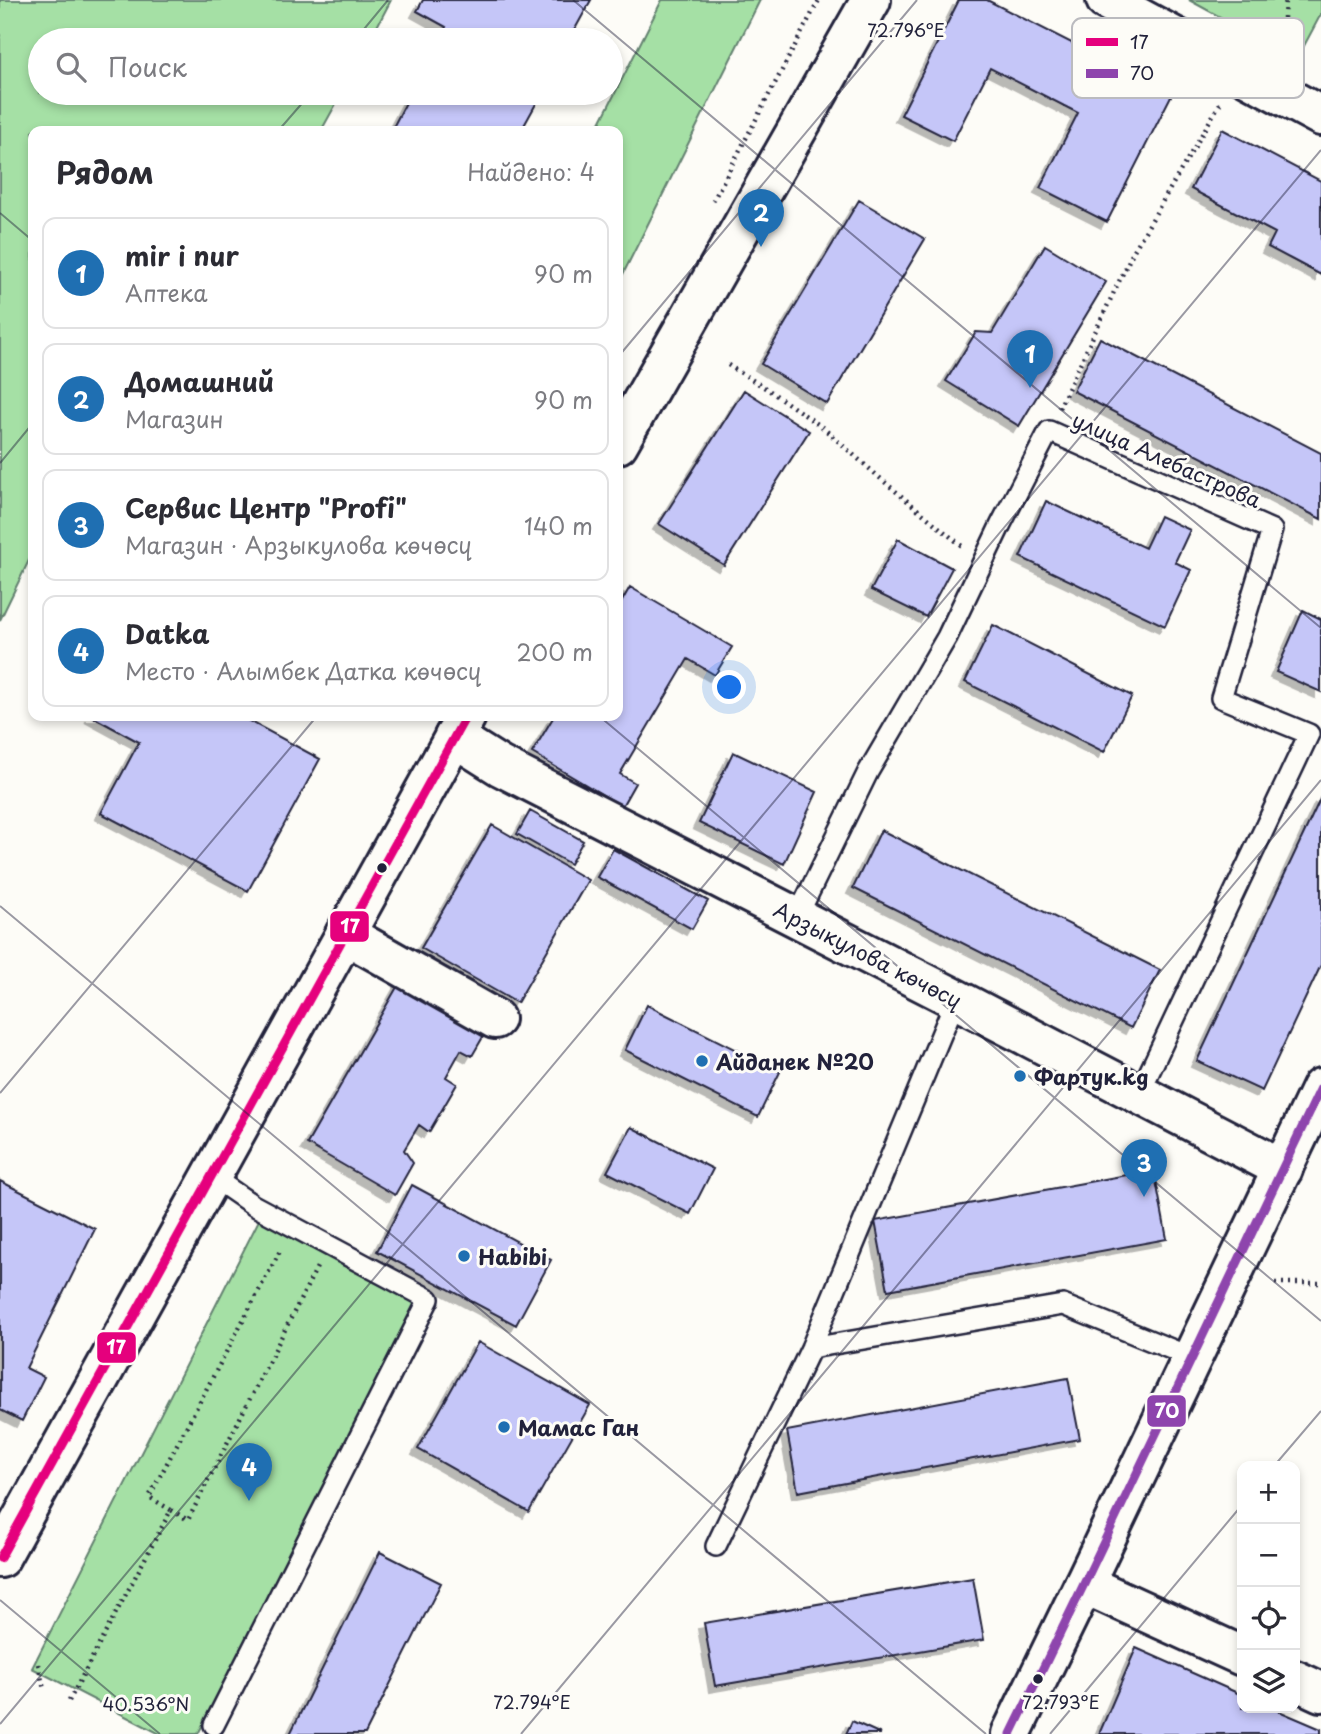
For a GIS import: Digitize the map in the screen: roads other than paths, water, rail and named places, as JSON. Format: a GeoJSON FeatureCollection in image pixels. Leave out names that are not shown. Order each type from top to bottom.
{"type":"FeatureCollection","features":[{"type":"Feature","properties":{"kind":"main road"},"geometry":{"type":"LineString","coordinates":[[623,435],[871,0]]}},
{"type":"Feature","properties":{"kind":"main road"},"geometry":{"type":"LineString","coordinates":[[1106,0],[1140,18]]}},
{"type":"Feature","properties":{"kind":"main road"},"geometry":{"type":"LineString","coordinates":[[1288,98],[1321,116]]}},
{"type":"Feature","properties":{"kind":"main road"},"geometry":{"type":"LineString","coordinates":[[0,1558],[460,726]]}},
{"type":"Feature","properties":{"kind":"main road","name":"Арзыкулова көчөсү"},"geometry":{"type":"LineString","coordinates":[[460,726],[500,766],[1283,1169]]}},
{"type":"Feature","properties":{"kind":"main road"},"geometry":{"type":"LineString","coordinates":[[345,934],[495,1019]]}},
{"type":"Feature","properties":{"kind":"main road"},"geometry":{"type":"LineString","coordinates":[[1011,1734],[1321,1088]]}},
{"type":"Feature","properties":{"kind":"main road"},"geometry":{"type":"LineString","coordinates":[[1084,1584],[1237,1654]]}},
{"type":"Feature","properties":{"kind":"main road"},"geometry":{"type":"LineString","coordinates":[[1300,1682],[1321,1692]]}},
{"type":"Feature","properties":{"kind":"lane","name":"улица Алебастрова"},"geometry":{"type":"LineString","coordinates":[[797,918],[868,772],[947,637],[1049,431],[1272,530],[1221,698],[1309,734],[1139,1094]]}},
{"type":"Feature","properties":{"kind":"lane"},"geometry":{"type":"LineString","coordinates":[[716,1546],[811,1348],[956,999]]}},
{"type":"Feature","properties":{"kind":"lane"},"geometry":{"type":"LineString","coordinates":[[211,1176],[253,1205],[429,1299],[214,1725]]}},
{"type":"Feature","properties":{"kind":"lane"},"geometry":{"type":"LineString","coordinates":[[811,1348],[1063,1305],[1193,1358]]}},
{"type":"Feature","properties":{"kind":"place","name":"Домашний"},"geometry":{"type":"Point","coordinates":[761,247]}},
{"type":"Feature","properties":{"kind":"place","name":"mir i nur"},"geometry":{"type":"Point","coordinates":[1030,388]}},
{"type":"Feature","properties":{"kind":"place","name":"Айданек №20"},"geometry":{"type":"Point","coordinates":[702,1061]}},
{"type":"Feature","properties":{"kind":"place","name":"Фартук.kg"},"geometry":{"type":"Point","coordinates":[1020,1076]}},
{"type":"Feature","properties":{"kind":"place","name":"Сервис Центр \"Profi\""},"geometry":{"type":"Point","coordinates":[1144,1197]}},
{"type":"Feature","properties":{"kind":"place","name":"Habibi"},"geometry":{"type":"Point","coordinates":[464,1256]}},
{"type":"Feature","properties":{"kind":"place","name":"Мамас Ган"},"geometry":{"type":"Point","coordinates":[504,1427]}},
{"type":"Feature","properties":{"kind":"place","name":"Datka"},"geometry":{"type":"Point","coordinates":[249,1501]}}]}
